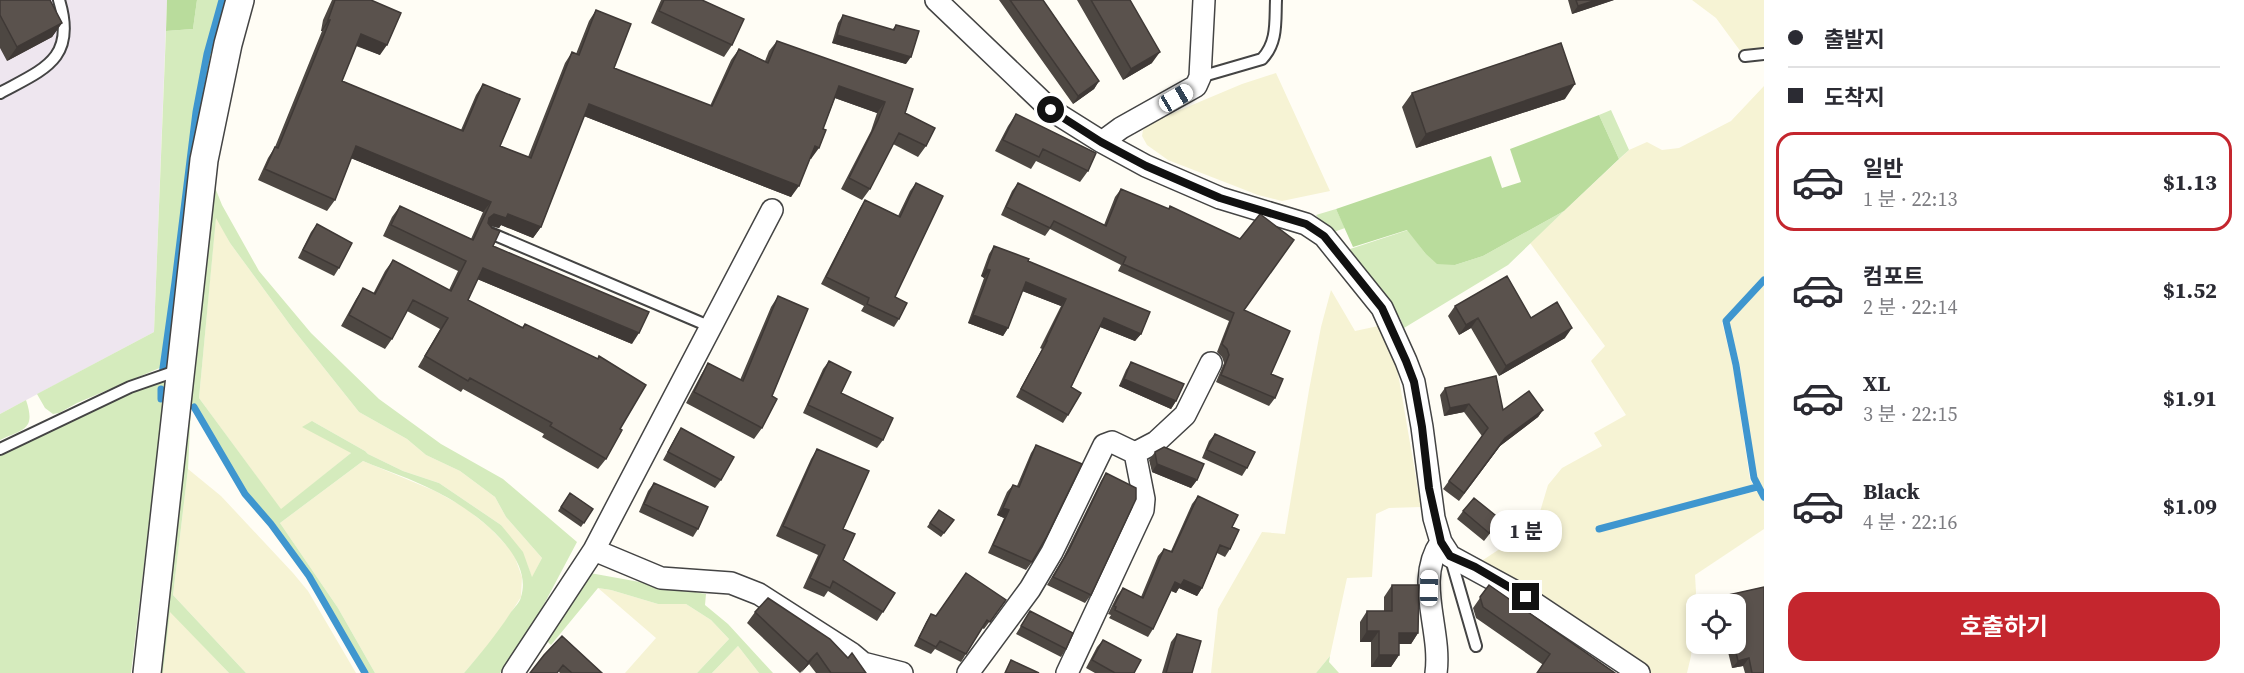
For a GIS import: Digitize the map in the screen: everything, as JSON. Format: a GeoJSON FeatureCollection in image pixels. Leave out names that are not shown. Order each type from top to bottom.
{"type":"FeatureCollection","features":[{"type":"Feature","properties":{"kind":"street"},"geometry":{"type":"LineString","coordinates":[[147,673],[204,160],[225,55],[240,0]]}},
{"type":"Feature","properties":{"kind":"street"},"geometry":{"type":"LineString","coordinates":[[936,0],[1051,110],[1101,142],[1146,166],[1220,198],[1306,224],[1324,236],[1382,308],[1410,371],[1422,427],[1429,488],[1446,549],[1526,597],[1638,673]]}},
{"type":"Feature","properties":{"kind":"street"},"geometry":{"type":"LineString","coordinates":[[1101,142],[1121,128],[1196,86],[1200,77],[1204,0]]}},
{"type":"Feature","properties":{"kind":"street"},"geometry":{"type":"LineString","coordinates":[[513,673],[594,550],[772,210]]}},
{"type":"Feature","properties":{"kind":"street"},"geometry":{"type":"LineString","coordinates":[[1135,453],[1156,442],[1185,415],[1211,363]]}},
{"type":"Feature","properties":{"kind":"street"},"geometry":{"type":"LineString","coordinates":[[968,673],[1036,580],[1104,445],[1112,442],[1135,453]]}},
{"type":"Feature","properties":{"kind":"street"},"geometry":{"type":"LineString","coordinates":[[1067,673],[1143,510],[1144,498],[1135,453]]}},
{"type":"Feature","properties":{"kind":"street"},"geometry":{"type":"LineString","coordinates":[[1436,673],[1439,655],[1429,588],[1429,568],[1433,553],[1446,549]]}},
{"type":"Feature","properties":{"kind":"street"},"geometry":{"type":"LineString","coordinates":[[594,550],[661,578],[730,583],[759,594],[866,668],[902,673]]}},
{"type":"Feature","properties":{"kind":"lane"},"geometry":{"type":"LineString","coordinates":[[0,93],[33,75],[57,58],[64,35],[59,0]]}},
{"type":"Feature","properties":{"kind":"lane"},"geometry":{"type":"LineString","coordinates":[[1200,77],[1262,59],[1274,36],[1276,0]]}},
{"type":"Feature","properties":{"kind":"lane"},"geometry":{"type":"LineString","coordinates":[[1745,56],[1764,54]]}},
{"type":"Feature","properties":{"kind":"lane"},"geometry":{"type":"LineString","coordinates":[[488,232],[711,327]]}},
{"type":"Feature","properties":{"kind":"lane"},"geometry":{"type":"LineString","coordinates":[[0,450],[130,387],[179,370]]}},
{"type":"Feature","properties":{"kind":"lane"},"geometry":{"type":"LineString","coordinates":[[1446,549],[1476,646]]}},
{"type":"Feature","properties":{"kind":"shaded area"},"geometry":{"type":"Polygon","coordinates":[[[0,0],[167,0],[154,332],[0,414],[0,0]]]}},
{"type":"Feature","properties":{"kind":"shaded area"},"geometry":{"type":"Polygon","coordinates":[[[1692,0],[1764,0],[1764,50],[1741,52],[1716,18],[1692,0]]]}},
{"type":"Feature","properties":{"kind":"shaded area"},"geometry":{"type":"Polygon","coordinates":[[[1276,73],[1330,191],[1282,201],[1258,195],[1168,160],[1147,145],[1142,136],[1143,130],[1154,121],[1242,84],[1276,73]]]}},
{"type":"Feature","properties":{"kind":"shaded area"},"geometry":{"type":"Polygon","coordinates":[[[1764,86],[1764,276],[1722,322],[1733,367],[1750,480],[1754,486],[1598,527],[1594,530],[1757,491],[1764,501],[1764,529],[1695,575],[1696,594],[1686,594],[1686,654],[1691,654],[1687,673],[1643,673],[1477,564],[1536,525],[1548,485],[1562,468],[1602,446],[1594,433],[1626,415],[1591,361],[1605,346],[1530,243],[1629,150],[1647,142],[1662,150],[1679,148],[1731,121],[1764,86]]]}},
{"type":"Feature","properties":{"kind":"shaded area"},"geometry":{"type":"Polygon","coordinates":[[[216,216],[230,243],[293,329],[359,412],[407,439],[426,455],[460,471],[495,497],[506,517],[542,558],[532,578],[527,564],[501,525],[439,483],[403,471],[368,454],[312,421],[351,453],[281,510],[199,398],[216,216]]]}},
{"type":"Feature","properties":{"kind":"shaded area"},"geometry":{"type":"Polygon","coordinates":[[[1764,285],[1764,490],[1756,476],[1740,366],[1729,322],[1764,285]]]}},
{"type":"Feature","properties":{"kind":"shaded area"},"geometry":{"type":"Polygon","coordinates":[[[1331,290],[1355,331],[1383,325],[1398,373],[1421,507],[1389,508],[1376,514],[1372,577],[1347,578],[1330,656],[1316,673],[1211,673],[1218,609],[1262,532],[1285,534],[1309,390],[1321,327],[1331,290]]]}},
{"type":"Feature","properties":{"kind":"shaded area"},"geometry":{"type":"Polygon","coordinates":[[[363,461],[435,491],[464,507],[489,527],[513,552],[522,577],[521,597],[496,636],[464,673],[375,673],[338,608],[280,523],[363,461]]]}},
{"type":"Feature","properties":{"kind":"shaded area"},"geometry":{"type":"Polygon","coordinates":[[[188,469],[221,496],[308,591],[356,673],[246,673],[173,595],[188,469]]]}},
{"type":"Feature","properties":{"kind":"shaded area"},"geometry":{"type":"Polygon","coordinates":[[[598,588],[658,604],[686,604],[711,620],[729,639],[697,673],[625,673],[656,638],[598,588]]]}},
{"type":"Feature","properties":{"kind":"shaded area"},"geometry":{"type":"Polygon","coordinates":[[[170,611],[229,673],[163,673],[170,611]]]}},
{"type":"Feature","properties":{"kind":"shaded area"},"geometry":{"type":"Polygon","coordinates":[[[738,646],[759,673],[712,673],[738,646]]]}},
{"type":"Feature","properties":{"kind":"green space"},"geometry":{"type":"Polygon","coordinates":[[[167,0],[197,0],[193,29],[166,31],[167,0]]]}},
{"type":"Feature","properties":{"kind":"green space"},"geometry":{"type":"Polygon","coordinates":[[[197,0],[221,0],[206,54],[194,113],[162,367],[53,414],[45,408],[37,394],[154,332],[166,31],[193,29],[197,0]]]}},
{"type":"Feature","properties":{"kind":"green space"},"geometry":{"type":"Polygon","coordinates":[[[224,0],[229,0],[168,364],[164,366],[200,95],[209,50],[224,0]]]}},
{"type":"Feature","properties":{"kind":"green space"},"geometry":{"type":"Polygon","coordinates":[[[1611,110],[1629,150],[1619,159],[1599,115],[1611,110]]]}},
{"type":"Feature","properties":{"kind":"green space"},"geometry":{"type":"Polygon","coordinates":[[[1599,115],[1619,159],[1564,211],[1483,256],[1455,265],[1437,264],[1407,230],[1353,247],[1336,209],[1491,156],[1502,188],[1521,182],[1510,149],[1599,115]]]}},
{"type":"Feature","properties":{"kind":"green space"},"geometry":{"type":"Polygon","coordinates":[[[212,180],[222,205],[259,271],[311,333],[379,399],[441,444],[503,479],[577,542],[542,608],[500,673],[464,673],[494,636],[521,597],[523,580],[518,564],[509,548],[496,534],[449,498],[363,461],[280,523],[338,608],[375,673],[368,673],[310,574],[274,523],[247,493],[194,404],[191,407],[188,469],[173,595],[246,673],[229,673],[170,612],[163,673],[153,673],[212,180]],[[216,218],[199,398],[281,509],[351,453],[302,427],[312,421],[368,454],[403,471],[439,483],[501,525],[523,552],[532,577],[542,558],[506,517],[495,497],[460,471],[426,455],[407,439],[359,412],[293,329],[230,243],[216,218]]]}},
{"type":"Feature","properties":{"kind":"green space"},"geometry":{"type":"Polygon","coordinates":[[[1336,209],[1345,228],[1331,233],[1316,215],[1336,209]]]}},
{"type":"Feature","properties":{"kind":"green space"},"geometry":{"type":"Polygon","coordinates":[[[1564,211],[1508,265],[1404,328],[1400,318],[1347,250],[1408,230],[1425,253],[1455,265],[1483,256],[1564,211]]]}},
{"type":"Feature","properties":{"kind":"green space"},"geometry":{"type":"Polygon","coordinates":[[[166,381],[131,673],[0,673],[0,456],[130,393],[166,381]]]}},
{"type":"Feature","properties":{"kind":"green space"},"geometry":{"type":"Polygon","coordinates":[[[26,400],[30,417],[26,427],[0,440],[0,414],[26,400]]]}},
{"type":"Feature","properties":{"kind":"green space"},"geometry":{"type":"Polygon","coordinates":[[[590,573],[706,594],[705,605],[728,624],[773,673],[759,673],[738,646],[712,673],[697,673],[729,639],[711,620],[686,604],[658,604],[598,588],[551,645],[546,640],[590,573]]]}},
{"type":"Feature","properties":{"kind":"green space"},"geometry":{"type":"Polygon","coordinates":[[[1330,656],[1329,662],[1339,673],[1316,673],[1330,656]]]}},
{"type":"Feature","properties":{"kind":"building"},"geometry":{"type":"Polygon","coordinates":[[[0,0],[50,0],[62,23],[17,47],[0,15],[0,0]]]}},
{"type":"Feature","properties":{"kind":"building"},"geometry":{"type":"Polygon","coordinates":[[[335,0],[371,0],[401,13],[387,45],[361,34],[342,81],[463,131],[483,84],[520,99],[500,146],[531,158],[572,52],[579,55],[596,10],[631,24],[614,68],[712,106],[739,49],[768,63],[777,41],[913,89],[905,113],[935,128],[926,146],[899,133],[870,189],[849,178],[885,102],[839,86],[823,129],[826,130],[819,148],[815,146],[799,186],[589,104],[541,227],[508,214],[506,218],[494,214],[489,218],[488,223],[492,228],[500,231],[493,246],[649,312],[639,333],[483,268],[468,300],[523,328],[525,324],[598,359],[599,356],[646,385],[620,429],[622,430],[606,459],[550,426],[552,423],[470,378],[468,381],[425,356],[448,318],[413,300],[392,339],[349,315],[363,288],[375,294],[393,260],[451,291],[466,261],[391,225],[400,206],[473,240],[491,202],[356,146],[335,200],[265,169],[275,147],[278,148],[330,20],[328,20],[335,0]]]}},
{"type":"Feature","properties":{"kind":"building"},"geometry":{"type":"Polygon","coordinates":[[[664,0],[702,0],[744,19],[732,45],[659,11],[664,0]]]}},
{"type":"Feature","properties":{"kind":"building"},"geometry":{"type":"Polygon","coordinates":[[[1010,0],[1043,0],[1099,81],[1078,96],[1010,0]]]}},
{"type":"Feature","properties":{"kind":"building"},"geometry":{"type":"Polygon","coordinates":[[[1091,0],[1130,0],[1160,52],[1131,69],[1091,0]]]}},
{"type":"Feature","properties":{"kind":"building"},"geometry":{"type":"Polygon","coordinates":[[[1576,0],[1596,0],[1578,6],[1576,0]]]}},
{"type":"Feature","properties":{"kind":"building"},"geometry":{"type":"Polygon","coordinates":[[[843,15],[894,30],[896,25],[919,31],[911,57],[837,35],[843,15]]]}},
{"type":"Feature","properties":{"kind":"building"},"geometry":{"type":"Polygon","coordinates":[[[1561,43],[1575,84],[1426,134],[1412,93],[1561,43]]]}},
{"type":"Feature","properties":{"kind":"building"},"geometry":{"type":"Polygon","coordinates":[[[1016,114],[1096,153],[1088,171],[1043,149],[1039,157],[1003,140],[1016,114]]]}},
{"type":"Feature","properties":{"kind":"building"},"geometry":{"type":"Polygon","coordinates":[[[916,183],[943,196],[895,297],[907,303],[899,319],[867,304],[869,298],[826,277],[865,200],[900,217],[916,183]]]}},
{"type":"Feature","properties":{"kind":"building"},"geometry":{"type":"Polygon","coordinates":[[[1018,183],[1106,226],[1121,189],[1169,209],[1170,206],[1240,239],[1260,214],[1294,240],[1244,310],[1290,331],[1271,374],[1283,379],[1275,398],[1221,375],[1229,355],[1222,344],[1234,313],[1123,264],[1126,257],[1054,221],[1050,228],[1006,207],[1018,183]]]}},
{"type":"Feature","properties":{"kind":"building"},"geometry":{"type":"Polygon","coordinates":[[[317,224],[352,243],[339,268],[303,250],[317,224]]]}},
{"type":"Feature","properties":{"kind":"building"},"geometry":{"type":"Polygon","coordinates":[[[994,246],[1150,312],[1141,334],[1104,318],[1071,387],[1081,393],[1068,415],[1021,389],[1066,299],[1026,282],[1008,328],[973,315],[990,270],[986,269],[994,246]]]}},
{"type":"Feature","properties":{"kind":"building"},"geometry":{"type":"Polygon","coordinates":[[[1507,276],[1531,318],[1557,302],[1572,328],[1506,366],[1478,318],[1466,325],[1455,306],[1507,276]]]}},
{"type":"Feature","properties":{"kind":"building"},"geometry":{"type":"Polygon","coordinates":[[[778,296],[808,309],[772,396],[777,399],[762,428],[694,392],[708,363],[743,381],[778,296]]]}},
{"type":"Feature","properties":{"kind":"building"},"geometry":{"type":"Polygon","coordinates":[[[829,361],[851,372],[841,393],[893,418],[883,440],[808,405],[829,361]]]}},
{"type":"Feature","properties":{"kind":"building"},"geometry":{"type":"Polygon","coordinates":[[[1131,362],[1184,384],[1176,401],[1124,379],[1131,362]]]}},
{"type":"Feature","properties":{"kind":"building"},"geometry":{"type":"Polygon","coordinates":[[[1496,376],[1503,410],[1529,391],[1543,410],[1505,438],[1464,493],[1449,481],[1488,428],[1469,404],[1450,408],[1445,388],[1496,376]]]}},
{"type":"Feature","properties":{"kind":"building"},"geometry":{"type":"Polygon","coordinates":[[[681,428],[734,457],[721,480],[668,452],[681,428]]]}},
{"type":"Feature","properties":{"kind":"building"},"geometry":{"type":"Polygon","coordinates":[[[1215,434],[1255,452],[1247,468],[1207,450],[1215,434]]]}},
{"type":"Feature","properties":{"kind":"building"},"geometry":{"type":"Polygon","coordinates":[[[1036,445],[1082,464],[1032,562],[993,545],[1009,510],[1003,508],[1013,485],[1019,487],[1036,445]]]}},
{"type":"Feature","properties":{"kind":"building"},"geometry":{"type":"Polygon","coordinates":[[[1164,447],[1204,464],[1197,480],[1157,464],[1155,452],[1164,447]]]}},
{"type":"Feature","properties":{"kind":"building"},"geometry":{"type":"Polygon","coordinates":[[[817,449],[869,471],[843,529],[855,534],[843,560],[895,593],[883,612],[833,581],[830,588],[810,578],[825,545],[783,526],[817,449]]]}},
{"type":"Feature","properties":{"kind":"building"},"geometry":{"type":"Polygon","coordinates":[[[1106,473],[1136,488],[1136,499],[1091,595],[1053,577],[1069,550],[1106,473]]]}},
{"type":"Feature","properties":{"kind":"building"},"geometry":{"type":"Polygon","coordinates":[[[654,483],[708,507],[698,529],[644,504],[654,483]]]}},
{"type":"Feature","properties":{"kind":"building"},"geometry":{"type":"Polygon","coordinates":[[[570,493],[593,509],[584,523],[561,507],[570,493]]]}},
{"type":"Feature","properties":{"kind":"building"},"geometry":{"type":"Polygon","coordinates":[[[1198,496],[1238,515],[1232,527],[1239,530],[1230,549],[1220,545],[1202,588],[1184,580],[1181,585],[1175,582],[1153,629],[1115,610],[1114,606],[1123,588],[1143,598],[1164,549],[1172,552],[1198,496]]]}},
{"type":"Feature","properties":{"kind":"building"},"geometry":{"type":"Polygon","coordinates":[[[1474,498],[1500,519],[1489,533],[1463,511],[1474,498]]]}},
{"type":"Feature","properties":{"kind":"building"},"geometry":{"type":"Polygon","coordinates":[[[939,510],[954,520],[944,533],[930,523],[939,510]]]}},
{"type":"Feature","properties":{"kind":"building"},"geometry":{"type":"Polygon","coordinates":[[[966,573],[1006,600],[990,622],[987,620],[966,654],[940,641],[936,647],[919,638],[931,614],[936,616],[966,573]]]}},
{"type":"Feature","properties":{"kind":"building"},"geometry":{"type":"Polygon","coordinates":[[[1392,585],[1419,585],[1418,633],[1399,633],[1399,655],[1379,655],[1379,631],[1367,631],[1367,611],[1392,611],[1392,585]]]}},
{"type":"Feature","properties":{"kind":"building"},"geometry":{"type":"Polygon","coordinates":[[[1489,585],[1615,673],[1537,673],[1550,654],[1483,607],[1480,597],[1489,585]]]}},
{"type":"Feature","properties":{"kind":"building"},"geometry":{"type":"Polygon","coordinates":[[[1764,587],[1764,673],[1752,673],[1749,658],[1738,661],[1736,654],[1746,654],[1746,594],[1732,594],[1764,587]]]}},
{"type":"Feature","properties":{"kind":"building"},"geometry":{"type":"Polygon","coordinates":[[[768,598],[830,639],[848,658],[852,653],[866,673],[831,673],[817,653],[808,662],[755,612],[768,598]]]}},
{"type":"Feature","properties":{"kind":"building"},"geometry":{"type":"Polygon","coordinates":[[[1030,611],[1073,633],[1066,649],[1021,626],[1030,611]]]}},
{"type":"Feature","properties":{"kind":"building"},"geometry":{"type":"Polygon","coordinates":[[[1177,634],[1201,641],[1192,673],[1166,673],[1177,634]]]}},
{"type":"Feature","properties":{"kind":"building"},"geometry":{"type":"Polygon","coordinates":[[[562,636],[602,673],[572,673],[563,665],[557,673],[530,673],[562,636]]]}},
{"type":"Feature","properties":{"kind":"building"},"geometry":{"type":"Polygon","coordinates":[[[1103,640],[1141,660],[1134,673],[1115,673],[1092,660],[1103,640]]]}},
{"type":"Feature","properties":{"kind":"building"},"geometry":{"type":"Polygon","coordinates":[[[1011,660],[1039,673],[1005,673],[1011,660]]]}},
{"type":"Feature","properties":{"kind":"waterway"},"geometry":{"type":"LineString","coordinates":[[162,375],[196,112],[207,54],[222,0]]}},
{"type":"Feature","properties":{"kind":"waterway"},"geometry":{"type":"LineString","coordinates":[[1764,280],[1726,321],[1736,365],[1754,478],[1764,497]]}},
{"type":"Feature","properties":{"kind":"waterway"},"geometry":{"type":"LineString","coordinates":[[161,389],[161,399]]}},
{"type":"Feature","properties":{"kind":"waterway"},"geometry":{"type":"LineString","coordinates":[[194,407],[245,494],[271,524],[309,576],[365,673]]}},
{"type":"Feature","properties":{"kind":"waterway"},"geometry":{"type":"LineString","coordinates":[[1599,529],[1757,487]]}},
{"type":"Feature","properties":{"kind":"route"},"geometry":{"type":"LineString","coordinates":[[1051,110],[1101,142],[1146,166],[1220,198],[1306,224],[1324,236],[1382,308],[1394,330],[1406,361],[1414,382],[1434,518],[1441,542],[1450,556],[1475,567],[1526,597]]}}]}
